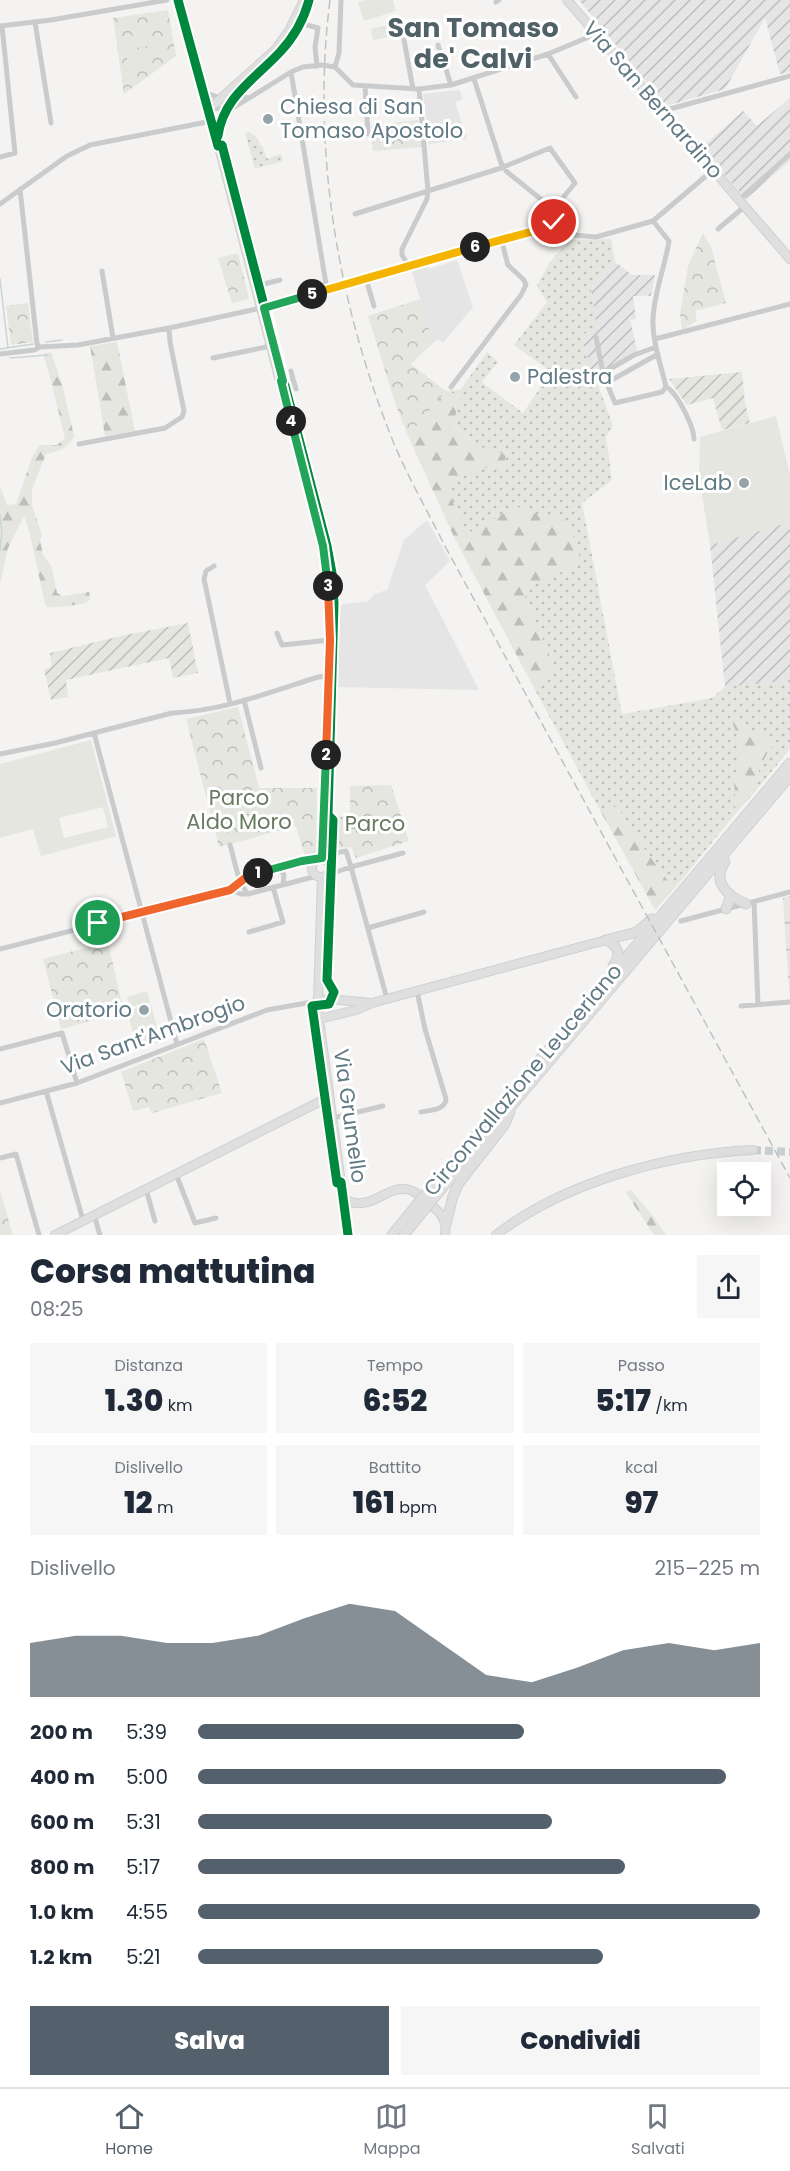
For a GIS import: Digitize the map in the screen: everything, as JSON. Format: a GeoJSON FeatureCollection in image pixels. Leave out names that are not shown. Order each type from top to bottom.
{"type":"FeatureCollection","features":[{"type":"Feature","properties":{"kind":"highway"},"geometry":{"type":"LineString","coordinates":[[657,928],[710,858],[790,763]]}},
{"type":"Feature","properties":{"kind":"highway"},"geometry":{"type":"LineString","coordinates":[[657,928],[790,776]]}},
{"type":"Feature","properties":{"kind":"highway"},"geometry":{"type":"LineString","coordinates":[[750,903],[731,896],[721,884],[720,869],[756,825],[773,796],[790,781]]}},
{"type":"Feature","properties":{"kind":"highway"},"geometry":{"type":"LineString","coordinates":[[606,940],[637,932],[647,925],[694,869],[710,858]]}},
{"type":"Feature","properties":{"kind":"highway"},"geometry":{"type":"LineString","coordinates":[[726,909],[731,896]]}},
{"type":"Feature","properties":{"kind":"highway","name":"Circonvallazione Leuceriano"},"geometry":{"type":"LineString","coordinates":[[404,1235],[422,1206],[595,994],[657,928]]}},
{"type":"Feature","properties":{"kind":"highway","name":"Circonvallazione Leuceriano"},"geometry":{"type":"LineString","coordinates":[[430,1196],[513,1104],[657,928]]}},
{"type":"Feature","properties":{"kind":"highway"},"geometry":{"type":"LineString","coordinates":[[595,994],[597,984],[618,957],[616,945],[606,940]]}},
{"type":"Feature","properties":{"kind":"highway"},"geometry":{"type":"LineString","coordinates":[[446,1224],[459,1183],[505,1124],[513,1104]]}},
{"type":"Feature","properties":{"kind":"highway","name":"Circonvallazione Leuceriano"},"geometry":{"type":"LineString","coordinates":[[392,1235],[422,1206]]}},
{"type":"Feature","properties":{"kind":"main road"},"geometry":{"type":"LineString","coordinates":[[304,0],[289,31],[275,50],[209,109],[323,546],[330,604],[327,640],[328,676],[321,859],[312,866],[322,876]]}},
{"type":"Feature","properties":{"kind":"main road"},"geometry":{"type":"LineString","coordinates":[[218,142],[226,109],[236,94],[287,44],[302,19],[309,0]]}},
{"type":"Feature","properties":{"kind":"main road","name":"Via San Bernardino"},"geometry":{"type":"LineString","coordinates":[[567,0],[789,256]]}},
{"type":"Feature","properties":{"kind":"main road"},"geometry":{"type":"LineString","coordinates":[[321,859],[331,866],[322,876],[318,1001],[330,999],[372,1003]]}},
{"type":"Feature","properties":{"kind":"main road"},"geometry":{"type":"LineString","coordinates":[[319,1019],[606,940]]}},
{"type":"Feature","properties":{"kind":"main road","name":"Via Grumello"},"geometry":{"type":"LineString","coordinates":[[318,1001],[348,1235]]}},
{"type":"Feature","properties":{"kind":"main road"},"geometry":{"type":"LineString","coordinates":[[55,1235],[329,1097]]}},
{"type":"Feature","properties":{"kind":"main road"},"geometry":{"type":"LineString","coordinates":[[496,1235],[543,1204],[574,1190],[680,1158],[718,1152],[753,1150]]}},
{"type":"Feature","properties":{"kind":"main road"},"geometry":{"type":"LineString","coordinates":[[343,1199],[362,1204],[396,1191],[408,1190],[416,1193],[436,1209],[446,1224],[445,1235]]}},
{"type":"Feature","properties":{"kind":"street"},"geometry":{"type":"LineString","coordinates":[[0,157],[15,154],[1,26],[167,0]]}},
{"type":"Feature","properties":{"kind":"street"},"geometry":{"type":"LineString","coordinates":[[178,0],[209,109],[233,108],[291,72],[317,66],[335,67],[353,85],[416,89],[451,85],[548,54],[596,34]]}},
{"type":"Feature","properties":{"kind":"street"},"geometry":{"type":"LineString","coordinates":[[335,67],[339,53],[341,0]]}},
{"type":"Feature","properties":{"kind":"street"},"geometry":{"type":"LineString","coordinates":[[400,18],[416,89],[428,191],[427,200],[402,249],[402,255],[408,265]]}},
{"type":"Feature","properties":{"kind":"street"},"geometry":{"type":"LineString","coordinates":[[35,22],[51,123]]}},
{"type":"Feature","properties":{"kind":"street"},"geometry":{"type":"LineString","coordinates":[[308,25],[318,28],[315,46],[317,66]]}},
{"type":"Feature","properties":{"kind":"street"},"geometry":{"type":"LineString","coordinates":[[438,45],[451,85]]}},
{"type":"Feature","properties":{"kind":"street"},"geometry":{"type":"LineString","coordinates":[[548,54],[576,97]]}},
{"type":"Feature","properties":{"kind":"street"},"geometry":{"type":"LineString","coordinates":[[291,72],[327,290]]}},
{"type":"Feature","properties":{"kind":"street"},"geometry":{"type":"LineString","coordinates":[[664,113],[670,109],[790,76]]}},
{"type":"Feature","properties":{"kind":"street"},"geometry":{"type":"LineString","coordinates":[[474,79],[501,163],[507,172],[553,210],[556,225]]}},
{"type":"Feature","properties":{"kind":"street"},"geometry":{"type":"LineString","coordinates":[[365,86],[368,134]]}},
{"type":"Feature","properties":{"kind":"street"},"geometry":{"type":"LineString","coordinates":[[203,92],[214,96],[236,94],[248,98]]}},
{"type":"Feature","properties":{"kind":"street"},"geometry":{"type":"LineString","coordinates":[[0,204],[67,156],[90,145],[222,119]]}},
{"type":"Feature","properties":{"kind":"street"},"geometry":{"type":"LineString","coordinates":[[355,214],[505,166],[550,148],[575,183],[553,210]]}},
{"type":"Feature","properties":{"kind":"street"},"geometry":{"type":"LineString","coordinates":[[718,229],[790,154]]}},
{"type":"Feature","properties":{"kind":"street"},"geometry":{"type":"LineString","coordinates":[[0,354],[34,350],[40,347],[78,345],[261,309],[401,269],[408,265],[556,225],[573,235],[596,237],[653,221],[713,170]]}},
{"type":"Feature","properties":{"kind":"street"},"geometry":{"type":"LineString","coordinates":[[20,189],[37,344],[40,347]]}},
{"type":"Feature","properties":{"kind":"street"},"geometry":{"type":"LineString","coordinates":[[653,221],[669,241],[654,307],[653,325],[656,346],[666,387],[672,391],[691,424],[694,439]]}},
{"type":"Feature","properties":{"kind":"street"},"geometry":{"type":"LineString","coordinates":[[451,387],[522,295],[526,285],[524,280],[508,265],[501,239]]}},
{"type":"Feature","properties":{"kind":"street"},"geometry":{"type":"LineString","coordinates":[[102,271],[113,338]]}},
{"type":"Feature","properties":{"kind":"street"},"geometry":{"type":"LineString","coordinates":[[366,279],[374,306]]}},
{"type":"Feature","properties":{"kind":"street"},"geometry":{"type":"LineString","coordinates":[[256,286],[280,280]]}},
{"type":"Feature","properties":{"kind":"street"},"geometry":{"type":"LineString","coordinates":[[655,339],[790,304]]}},
{"type":"Feature","properties":{"kind":"street"},"geometry":{"type":"LineString","coordinates":[[79,444],[165,428],[182,417],[184,411],[169,328]]}},
{"type":"Feature","properties":{"kind":"street"},"geometry":{"type":"LineString","coordinates":[[596,337],[603,373],[656,346]]}},
{"type":"Feature","properties":{"kind":"street"},"geometry":{"type":"LineString","coordinates":[[213,357],[271,346]]}},
{"type":"Feature","properties":{"kind":"street"},"geometry":{"type":"LineString","coordinates":[[658,354],[610,381],[608,386],[613,401],[616,403],[662,392],[666,387]]}},
{"type":"Feature","properties":{"kind":"street"},"geometry":{"type":"LineString","coordinates":[[291,372],[296,389]]}},
{"type":"Feature","properties":{"kind":"street"},"geometry":{"type":"LineString","coordinates":[[281,381],[293,379]]}},
{"type":"Feature","properties":{"kind":"street"},"geometry":{"type":"LineString","coordinates":[[214,566],[206,571],[204,579],[230,703]]}},
{"type":"Feature","properties":{"kind":"street"},"geometry":{"type":"LineString","coordinates":[[277,633],[282,645],[327,640]]}},
{"type":"Feature","properties":{"kind":"street"},"geometry":{"type":"LineString","coordinates":[[0,754],[172,713],[244,700],[328,676]]}},
{"type":"Feature","properties":{"kind":"street"},"geometry":{"type":"LineString","coordinates":[[244,700],[261,768]]}},
{"type":"Feature","properties":{"kind":"street"},"geometry":{"type":"LineString","coordinates":[[94,733],[177,1044]]}},
{"type":"Feature","properties":{"kind":"street"},"geometry":{"type":"LineString","coordinates":[[230,845],[243,888],[248,894]]}},
{"type":"Feature","properties":{"kind":"street"},"geometry":{"type":"LineString","coordinates":[[0,950],[230,890],[249,875],[302,861],[321,859],[330,854],[345,851],[387,999]]}},
{"type":"Feature","properties":{"kind":"street"},"geometry":{"type":"LineString","coordinates":[[230,890],[248,894],[403,853]]}},
{"type":"Feature","properties":{"kind":"street"},"geometry":{"type":"LineString","coordinates":[[279,868],[284,875],[283,885]]}},
{"type":"Feature","properties":{"kind":"street"},"geometry":{"type":"LineString","coordinates":[[249,932],[283,922],[273,887]]}},
{"type":"Feature","properties":{"kind":"street"},"geometry":{"type":"LineString","coordinates":[[681,921],[790,892]]}},
{"type":"Feature","properties":{"kind":"street"},"geometry":{"type":"LineString","coordinates":[[750,903],[758,1005]]}},
{"type":"Feature","properties":{"kind":"street"},"geometry":{"type":"LineString","coordinates":[[368,928],[424,912]]}},
{"type":"Feature","properties":{"kind":"street"},"geometry":{"type":"LineString","coordinates":[[417,991],[425,1029],[446,1099],[441,1107],[421,1112]]}},
{"type":"Feature","properties":{"kind":"street","name":"Via Sant'Ambrogio"},"geometry":{"type":"LineString","coordinates":[[0,1103],[76,1083],[267,1010],[318,1001]]}},
{"type":"Feature","properties":{"kind":"street"},"geometry":{"type":"LineString","coordinates":[[741,1006],[790,1002]]}},
{"type":"Feature","properties":{"kind":"street"},"geometry":{"type":"LineString","coordinates":[[0,1048],[62,1033],[76,1083]]}},
{"type":"Feature","properties":{"kind":"street"},"geometry":{"type":"LineString","coordinates":[[46,1091],[83,1220]]}},
{"type":"Feature","properties":{"kind":"street","name":"Via Grumello"},"geometry":{"type":"LineString","coordinates":[[333,1118],[383,1106]]}},
{"type":"Feature","properties":{"kind":"street"},"geometry":{"type":"LineString","coordinates":[[0,1158],[16,1154],[39,1235]]}},
{"type":"Feature","properties":{"kind":"street"},"geometry":{"type":"LineString","coordinates":[[176,1174],[195,1223],[216,1218]]}},
{"type":"Feature","properties":{"kind":"street"},"geometry":{"type":"LineString","coordinates":[[146,1189],[155,1221]]}},
{"type":"Feature","properties":{"kind":"street"},"geometry":{"type":"LineString","coordinates":[[94,1215],[100,1235]]}},
{"type":"Feature","properties":{"kind":"shaded area"},"geometry":{"type":"Polygon","coordinates":[[[579,0],[790,0],[790,72],[780,74],[765,18],[725,89],[666,106],[579,0]]]}},
{"type":"Feature","properties":{"kind":"shaded area"},"geometry":{"type":"Polygon","coordinates":[[[459,90],[463,99],[455,102],[467,139],[429,144],[423,94],[459,90]]]}},
{"type":"Feature","properties":{"kind":"shaded area"},"geometry":{"type":"Polygon","coordinates":[[[790,98],[790,161],[746,199],[701,148],[743,111],[757,126],[790,98]]]}},
{"type":"Feature","properties":{"kind":"shaded area"},"geometry":{"type":"Polygon","coordinates":[[[457,260],[473,307],[443,343],[438,339],[433,343],[412,271],[428,265],[429,269],[457,260]]]}},
{"type":"Feature","properties":{"kind":"shaded area"},"geometry":{"type":"Polygon","coordinates":[[[615,262],[632,275],[655,275],[651,296],[633,296],[636,319],[630,320],[638,355],[592,382],[583,333],[596,327],[591,289],[615,262]]]}},
{"type":"Feature","properties":{"kind":"shaded area"},"geometry":{"type":"Polygon","coordinates":[[[427,520],[450,561],[425,585],[479,690],[335,687],[337,605],[369,601],[374,594],[387,590],[404,540],[427,520]]]}},
{"type":"Feature","properties":{"kind":"shaded area"},"geometry":{"type":"Polygon","coordinates":[[[790,522],[790,681],[725,687],[710,545],[790,522]]]}},
{"type":"Feature","properties":{"kind":"green space"},"geometry":{"type":"Polygon","coordinates":[[[393,0],[396,11],[364,21],[358,2],[393,0]]]}},
{"type":"Feature","properties":{"kind":"green space"},"geometry":{"type":"Polygon","coordinates":[[[168,10],[176,56],[124,94],[113,18],[168,10]]]}},
{"type":"Feature","properties":{"kind":"green space"},"geometry":{"type":"Polygon","coordinates":[[[397,23],[399,35],[373,40],[371,29],[397,23]]]}},
{"type":"Feature","properties":{"kind":"green space"},"geometry":{"type":"Polygon","coordinates":[[[147,33],[149,46],[126,49],[124,37],[147,33]]]}},
{"type":"Feature","properties":{"kind":"green space"},"geometry":{"type":"Polygon","coordinates":[[[149,48],[151,60],[128,64],[126,52],[149,48]]]}},
{"type":"Feature","properties":{"kind":"green space"},"geometry":{"type":"Polygon","coordinates":[[[418,120],[422,147],[373,151],[371,125],[418,120]]]}},
{"type":"Feature","properties":{"kind":"green space"},"geometry":{"type":"Polygon","coordinates":[[[250,132],[262,145],[267,159],[281,154],[283,161],[255,169],[245,133],[250,132]]]}},
{"type":"Feature","properties":{"kind":"green space"},"geometry":{"type":"Polygon","coordinates":[[[703,233],[711,247],[726,303],[695,311],[697,321],[682,330],[680,314],[688,266],[703,233]]]}},
{"type":"Feature","properties":{"kind":"green space"},"geometry":{"type":"Polygon","coordinates":[[[611,239],[615,262],[591,289],[597,328],[583,334],[592,381],[596,379],[613,426],[606,437],[612,480],[582,503],[622,714],[712,698],[725,687],[790,681],[790,749],[756,791],[759,768],[777,738],[748,731],[728,708],[737,735],[741,758],[734,780],[736,813],[674,889],[634,835],[617,806],[608,813],[601,812],[534,688],[553,666],[522,590],[576,565],[562,515],[538,515],[513,507],[474,532],[465,531],[453,502],[451,483],[474,470],[504,466],[506,455],[474,445],[453,424],[460,398],[446,391],[461,389],[487,352],[498,362],[482,382],[523,413],[551,372],[514,345],[547,302],[537,286],[549,263],[570,240],[611,239]]]}},
{"type":"Feature","properties":{"kind":"green space"},"geometry":{"type":"Polygon","coordinates":[[[238,253],[249,299],[232,303],[218,258],[238,253]]]}},
{"type":"Feature","properties":{"kind":"green space"},"geometry":{"type":"Polygon","coordinates":[[[420,299],[433,343],[411,364],[446,391],[408,436],[394,400],[368,316],[420,299]]]}},
{"type":"Feature","properties":{"kind":"green space"},"geometry":{"type":"Polygon","coordinates":[[[28,303],[33,342],[11,345],[6,306],[28,303]]]}},
{"type":"Feature","properties":{"kind":"green space"},"geometry":{"type":"Polygon","coordinates":[[[117,342],[135,431],[105,436],[90,346],[117,342]]]}},
{"type":"Feature","properties":{"kind":"green space"},"geometry":{"type":"Polygon","coordinates":[[[51,352],[62,384],[74,436],[63,449],[46,454],[32,489],[32,506],[42,534],[40,541],[43,554],[52,568],[57,593],[62,596],[89,592],[90,597],[84,603],[47,607],[24,516],[8,548],[0,584],[0,487],[7,505],[16,504],[33,455],[40,445],[57,445],[65,438],[43,354],[51,352]]]}},
{"type":"Feature","properties":{"kind":"green space"},"geometry":{"type":"Polygon","coordinates":[[[742,372],[745,403],[750,423],[722,430],[713,398],[687,405],[669,379],[742,372]]]}},
{"type":"Feature","properties":{"kind":"green space"},"geometry":{"type":"Polygon","coordinates":[[[446,391],[460,398],[453,425],[474,445],[506,455],[504,466],[474,470],[451,483],[453,502],[465,531],[474,532],[513,507],[528,508],[538,515],[562,515],[580,549],[577,565],[522,590],[554,666],[534,688],[454,537],[408,436],[446,391]]]}},
{"type":"Feature","properties":{"kind":"green space"},"geometry":{"type":"Polygon","coordinates":[[[776,416],[790,475],[790,522],[710,545],[699,476],[700,437],[776,416]]]}},
{"type":"Feature","properties":{"kind":"green space"},"geometry":{"type":"Polygon","coordinates":[[[188,623],[198,673],[173,678],[169,658],[66,680],[68,697],[51,700],[44,669],[51,667],[50,653],[188,623]]]}},
{"type":"Feature","properties":{"kind":"green space"},"geometry":{"type":"Polygon","coordinates":[[[727,706],[748,731],[777,737],[759,768],[756,791],[736,813],[734,780],[741,758],[737,735],[727,706]]]}},
{"type":"Feature","properties":{"kind":"green space","name":"Parco Aldo Moro"},"geometry":{"type":"Polygon","coordinates":[[[238,707],[259,788],[317,788],[316,853],[305,856],[296,826],[219,847],[186,719],[238,707]]]}},
{"type":"Feature","properties":{"kind":"green space"},"geometry":{"type":"Polygon","coordinates":[[[91,740],[116,836],[41,856],[33,829],[0,838],[0,764],[91,740]],[[103,807],[59,818],[64,838],[108,827],[103,807]]]}},
{"type":"Feature","properties":{"kind":"green space","name":"Parco"},"geometry":{"type":"Polygon","coordinates":[[[391,785],[409,841],[356,858],[351,847],[333,848],[335,817],[350,816],[350,786],[391,785]]]}},
{"type":"Feature","properties":{"kind":"green space"},"geometry":{"type":"Polygon","coordinates":[[[617,805],[634,835],[674,889],[655,910],[601,812],[608,813],[617,805]]]}},
{"type":"Feature","properties":{"kind":"green space"},"geometry":{"type":"Polygon","coordinates":[[[790,896],[790,991],[789,992],[783,898],[790,896]]]}},
{"type":"Feature","properties":{"kind":"green space"},"geometry":{"type":"Polygon","coordinates":[[[108,942],[124,1012],[61,1029],[43,959],[108,942]]]}},
{"type":"Feature","properties":{"kind":"green space"},"geometry":{"type":"Polygon","coordinates":[[[147,991],[150,1002],[130,1007],[127,997],[147,991]]]}},
{"type":"Feature","properties":{"kind":"green space"},"geometry":{"type":"Polygon","coordinates":[[[151,1005],[161,1042],[137,1048],[127,1011],[151,1005]]]}},
{"type":"Feature","properties":{"kind":"green space"},"geometry":{"type":"Polygon","coordinates":[[[204,1039],[222,1093],[152,1113],[149,1107],[133,1111],[121,1072],[204,1039]]]}},
{"type":"Feature","properties":{"kind":"green space"},"geometry":{"type":"Polygon","coordinates":[[[630,1189],[666,1235],[654,1235],[626,1193],[630,1189]]]}},
{"type":"Feature","properties":{"kind":"green space"},"geometry":{"type":"Polygon","coordinates":[[[0,1191],[13,1235],[0,1235],[0,1191]]]}},
{"type":"Feature","properties":{"kind":"waterway"},"geometry":{"type":"LineString","coordinates":[[0,279],[8,348]]}},
{"type":"Feature","properties":{"kind":"waterway"},"geometry":{"type":"LineString","coordinates":[[46,342],[62,340]]}},
{"type":"Feature","properties":{"kind":"waterway"},"geometry":{"type":"LineString","coordinates":[[0,349],[33,344]]}},
{"type":"Feature","properties":{"kind":"waterway"},"geometry":{"type":"LineString","coordinates":[[10,358],[48,355]]}},
{"type":"Feature","properties":{"kind":"waterway"},"geometry":{"type":"LineString","coordinates":[[0,515],[2,532],[0,551]]}},
{"type":"Feature","properties":{"kind":"tunnel"},"geometry":{"type":"LineString","coordinates":[[753,1150],[790,1152]]}},
{"type":"Feature","properties":{"kind":"railway"},"geometry":{"type":"LineString","coordinates":[[330,0],[325,57],[324,113],[327,170],[334,227],[344,283],[358,339],[395,446],[446,548],[790,1178]]}},
{"type":"Feature","properties":{"kind":"cycle path"},"geometry":{"type":"LineString","coordinates":[[178,0],[218,146],[222,145],[327,546],[332,573],[334,603],[328,815],[333,820],[327,980],[334,992],[329,1004],[312,1006],[337,1183],[341,1182],[348,1235]]}},
{"type":"Feature","properties":{"kind":"cycle path"},"geometry":{"type":"LineString","coordinates":[[218,136],[221,122],[233,99],[289,41],[301,21],[309,0]]}},
{"type":"Feature","properties":{"kind":"place","name":"Chiesa di San Tomaso Apostolo"},"geometry":{"type":"Point","coordinates":[268,119]}},
{"type":"Feature","properties":{"kind":"place","name":"Palestra"},"geometry":{"type":"Point","coordinates":[515,377]}},
{"type":"Feature","properties":{"kind":"place","name":"IceLab"},"geometry":{"type":"Point","coordinates":[744,483]}},
{"type":"Feature","properties":{"kind":"place","name":"Oratorio"},"geometry":{"type":"Point","coordinates":[144,1010]}},
{"type":"Feature","properties":{"kind":"district","name":"San Tomaso de' Calvi"},"geometry":{"type":"Point","coordinates":[473,44]}},
{"type":"Feature","properties":{"kind":"route"},"geometry":{"type":"LineString","coordinates":[[98,923],[230,890],[249,875],[322,858],[330,640],[327,573],[323,546],[264,308],[401,269],[408,265],[556,225],[554,222]]}}]}
